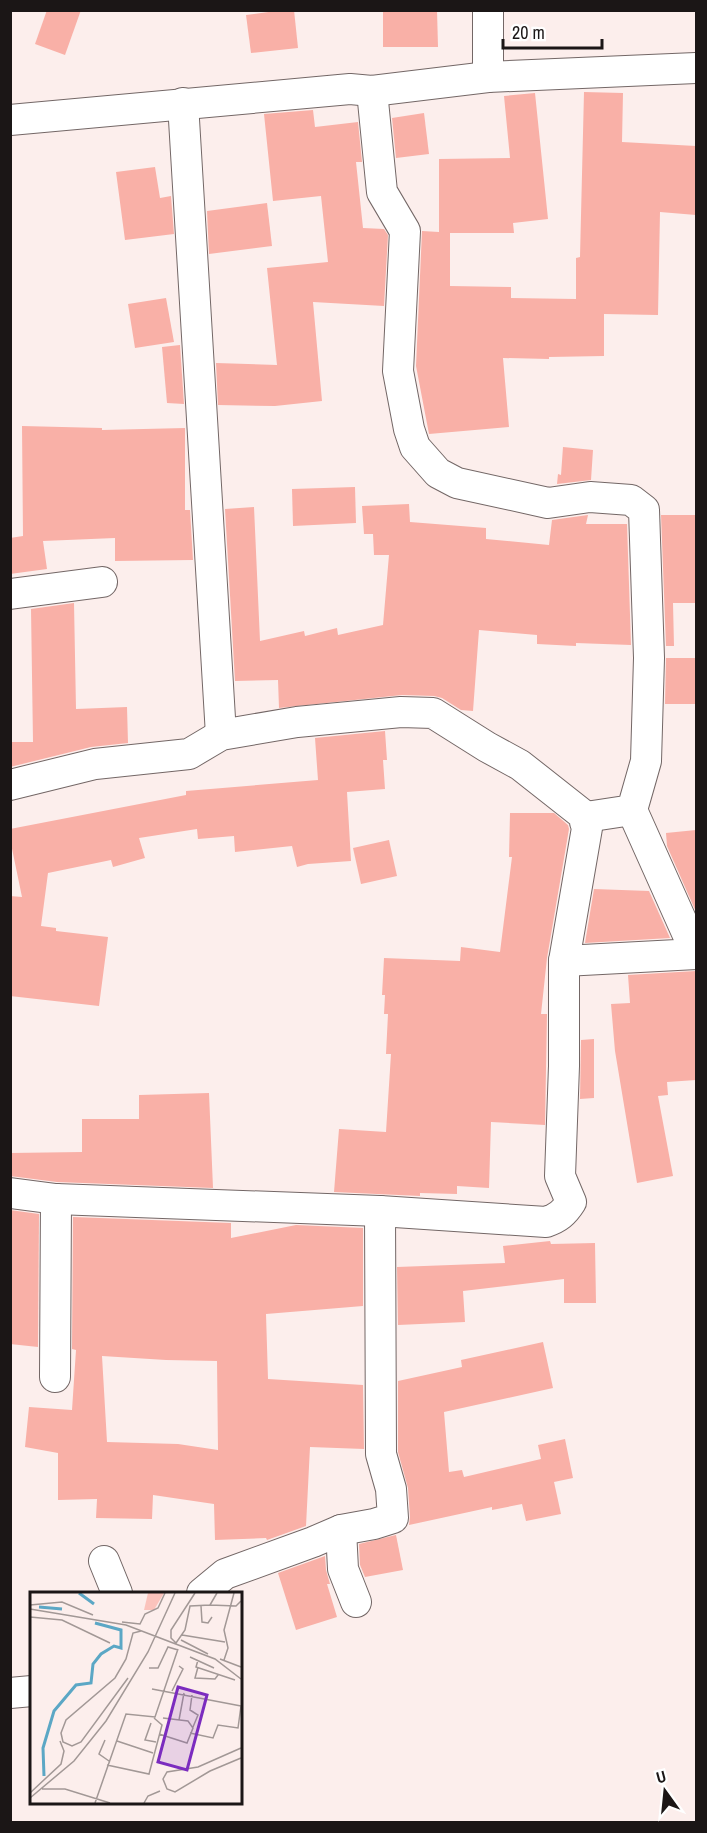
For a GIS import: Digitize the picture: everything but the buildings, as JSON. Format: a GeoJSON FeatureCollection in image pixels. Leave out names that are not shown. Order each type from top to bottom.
{"type":"FeatureCollection","features":[{"type":"Feature","properties":{"kind":"street"},"geometry":{"type":"LineString","coordinates":[[488,10],[488,77]]}},
{"type":"Feature","properties":{"kind":"street"},"geometry":{"type":"LineString","coordinates":[[10,120],[350,89],[372,91],[488,77],[696,68]]}},
{"type":"Feature","properties":{"kind":"street"},"geometry":{"type":"LineString","coordinates":[[372,91],[382,192],[405,231],[398,371],[409,429],[415,447],[438,473],[457,483],[548,503],[590,497],[631,500],[644,510],[648,658],[646,760],[632,810],[696,953],[564,961]]}},
{"type":"Feature","properties":{"kind":"street"},"geometry":{"type":"LineString","coordinates":[[183,103],[221,735]]}},
{"type":"Feature","properties":{"kind":"street"},"geometry":{"type":"LineString","coordinates":[[10,594],[102,582]]}},
{"type":"Feature","properties":{"kind":"street"},"geometry":{"type":"LineString","coordinates":[[10,785],[95,764],[189,754],[221,735],[297,722],[401,712],[433,713],[520,765],[586,817],[632,810]]}},
{"type":"Feature","properties":{"kind":"street"},"geometry":{"type":"LineString","coordinates":[[10,1193],[56,1199],[380,1210],[546,1222],[563,1214],[571,1202],[560,1176],[564,1066],[564,961],[587,828],[586,817]]}},
{"type":"Feature","properties":{"kind":"street"},"geometry":{"type":"LineString","coordinates":[[56,1199],[56,1377]]}},
{"type":"Feature","properties":{"kind":"street"},"geometry":{"type":"LineString","coordinates":[[203,1592],[225,1574],[341,1530],[393,1518],[391,1489],[381,1454],[380,1210]]}},
{"type":"Feature","properties":{"kind":"street"},"geometry":{"type":"LineString","coordinates":[[341,1530],[343,1569],[356,1602]]}},
{"type":"Feature","properties":{"kind":"street"},"geometry":{"type":"LineString","coordinates":[[104,1561],[117,1592]]}},
{"type":"Feature","properties":{"kind":"street"},"geometry":{"type":"LineString","coordinates":[[10,1694],[30,1691]]}}]}
